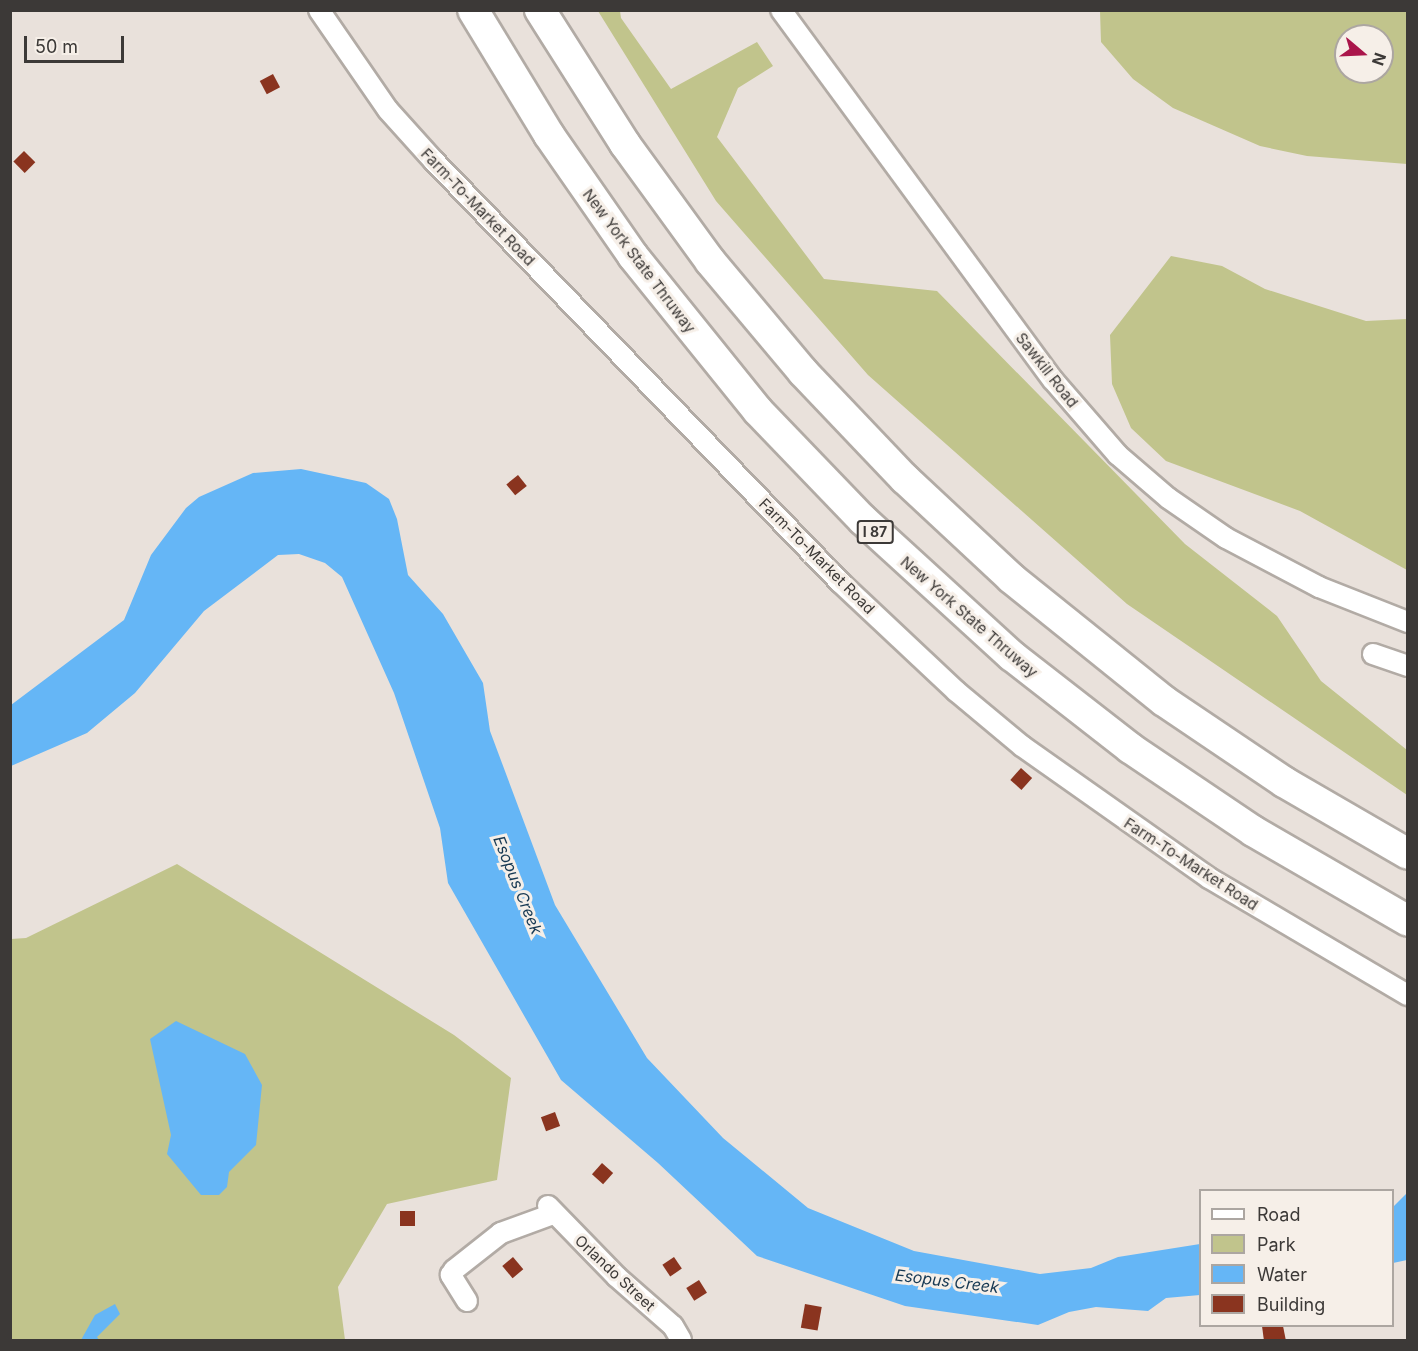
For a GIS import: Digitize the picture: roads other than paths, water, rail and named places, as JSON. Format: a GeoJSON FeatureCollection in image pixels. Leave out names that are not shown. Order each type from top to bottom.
{"type":"FeatureCollection","features":[{"type":"Feature","properties":{"kind":"highway","name":"New York State Thruway"},"geometry":{"type":"LineString","coordinates":[[473,10],[549,135],[639,264],[758,411],[870,527],[1012,656],[1122,742],[1253,831],[1407,921]]}},
{"type":"Feature","properties":{"kind":"highway"},"geometry":{"type":"LineString","coordinates":[[540,10],[624,144],[710,261],[803,372],[905,479],[1011,578],[1164,701],[1284,782],[1407,854]]}},
{"type":"Feature","properties":{"kind":"street","name":"Farm-To-Market Road"},"geometry":{"type":"LineString","coordinates":[[319,10],[375,92],[434,162],[841,583],[956,691],[1022,746],[1170,852],[1407,995]]}},
{"type":"Feature","properties":{"kind":"street","name":"Sawkill Road"},"geometry":{"type":"LineString","coordinates":[[781,10],[1047,372],[1118,454],[1167,498],[1226,538],[1298,577],[1407,622]]}},
{"type":"Feature","properties":{"kind":"street"},"geometry":{"type":"LineString","coordinates":[[1373,654],[1407,666]]}},
{"type":"Feature","properties":{"kind":"street","name":"Orlando Street"},"geometry":{"type":"LineString","coordinates":[[467,1301],[452,1275],[454,1270],[501,1233],[550,1210],[673,1326],[681,1341]]}},
{"type":"Feature","properties":{"kind":"water","name":"Esopus Creek"},"geometry":{"type":"Polygon","coordinates":[[[301,469],[366,483],[389,499],[397,519],[408,575],[443,614],[483,683],[490,731],[555,905],[647,1058],[723,1138],[808,1208],[914,1251],[1040,1274],[1091,1268],[1118,1257],[1199,1244],[1199,1295],[1166,1298],[1148,1311],[1096,1307],[1069,1312],[1038,1325],[905,1306],[757,1256],[658,1163],[561,1080],[448,883],[440,828],[394,693],[342,577],[325,563],[299,554],[278,555],[204,611],[135,693],[87,733],[11,766],[11,705],[124,620],[151,555],[186,508],[199,497],[253,473],[301,469]]]}},
{"type":"Feature","properties":{"kind":"water"},"geometry":{"type":"Polygon","coordinates":[[[176,1021],[245,1054],[262,1085],[256,1145],[229,1172],[227,1187],[219,1195],[201,1195],[167,1154],[171,1135],[150,1039],[176,1021]]]}},
{"type":"Feature","properties":{"kind":"water"},"geometry":{"type":"Polygon","coordinates":[[[1407,1193],[1407,1260],[1394,1263],[1394,1206],[1407,1193]]]}},
{"type":"Feature","properties":{"kind":"water"},"geometry":{"type":"Polygon","coordinates":[[[115,1304],[120,1314],[97,1337],[99,1340],[81,1340],[95,1315],[115,1304]]]}}]}
